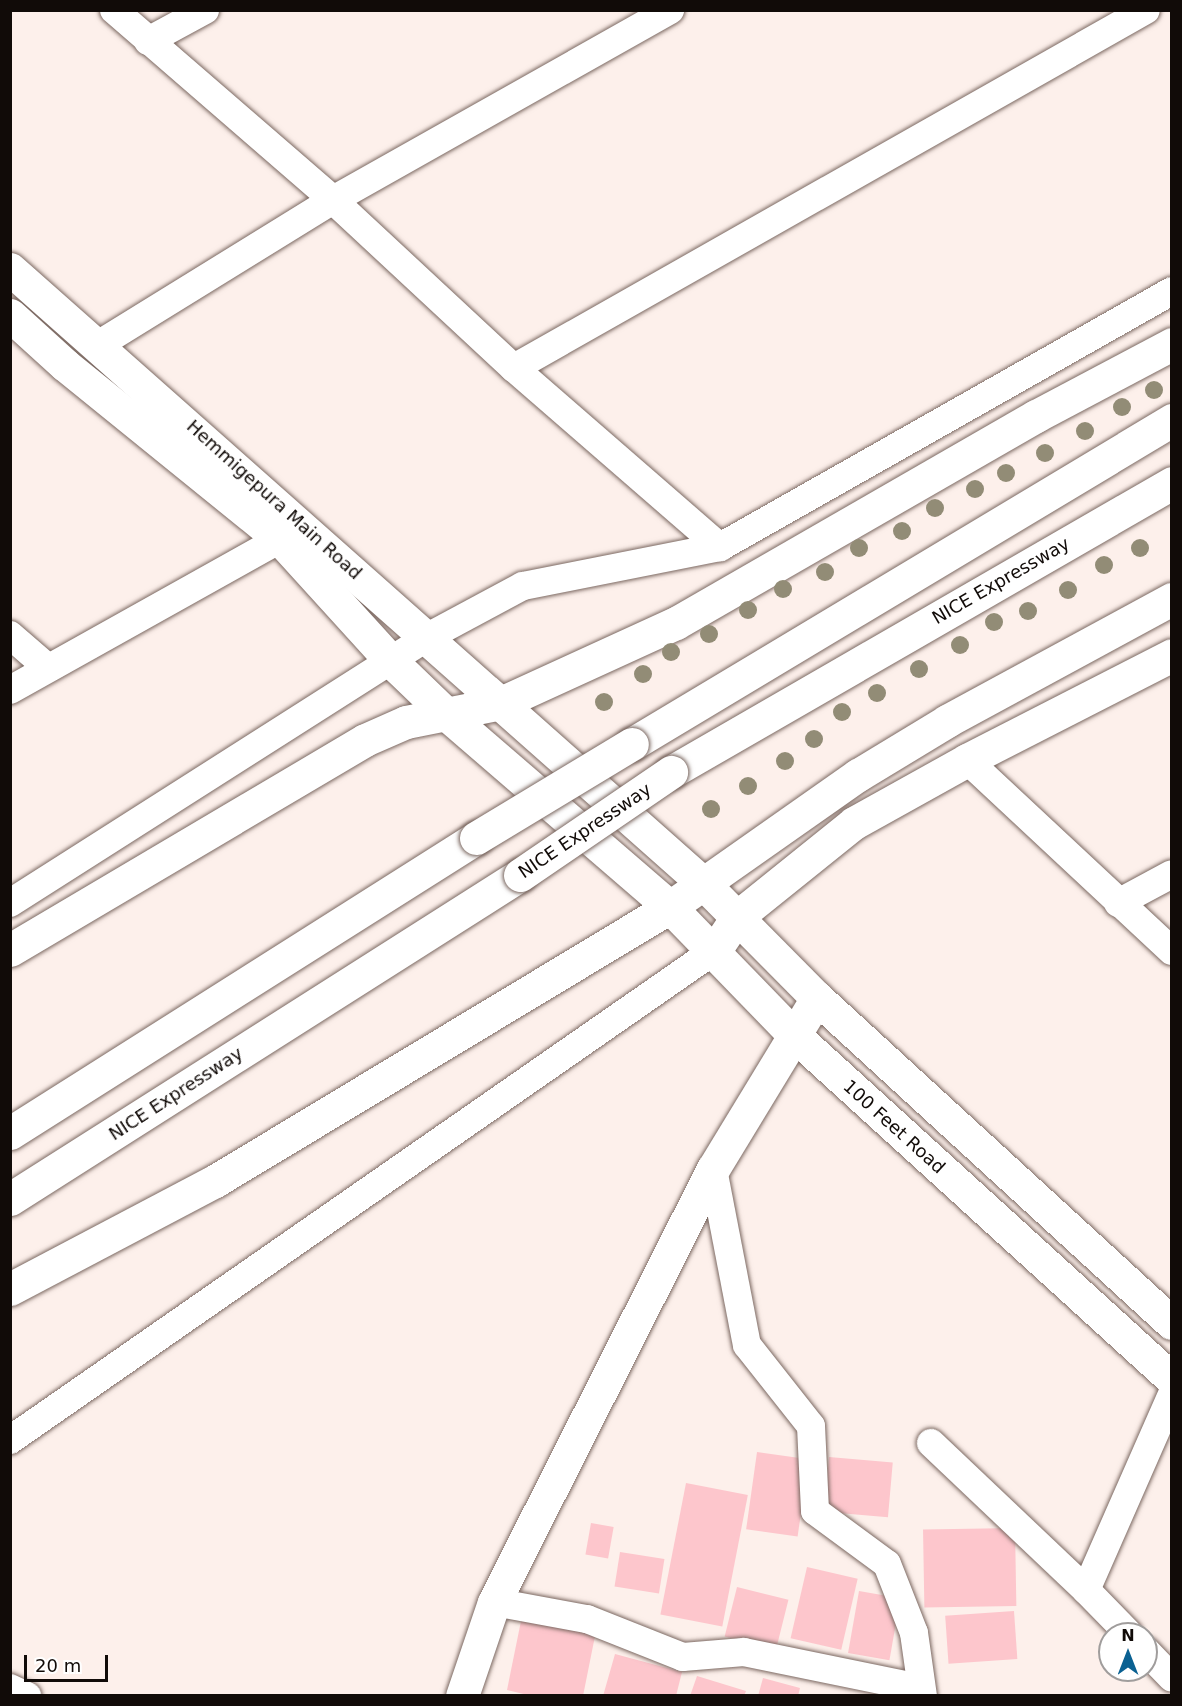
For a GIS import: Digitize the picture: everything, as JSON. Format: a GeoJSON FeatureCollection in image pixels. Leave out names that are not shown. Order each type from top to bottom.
{"type":"FeatureCollection","features":[{"type":"Feature","properties":{"kind":"main road","name":"Hemmigepura Main Road"},"geometry":{"type":"LineString","coordinates":[[10,269],[385,599],[424,639],[501,703],[704,884]]}},
{"type":"Feature","properties":{"kind":"main road","name":"Hemmigepura Main Road"},"geometry":{"type":"LineString","coordinates":[[10,315],[65,365],[280,539],[390,660],[445,713],[622,869]]}},
{"type":"Feature","properties":{"kind":"main road"},"geometry":{"type":"LineString","coordinates":[[10,950],[365,740],[406,722],[501,703],[676,623],[1036,416],[1172,344]]}},
{"type":"Feature","properties":{"kind":"main road"},"geometry":{"type":"LineString","coordinates":[[10,1133],[476,838],[1172,420]]}},
{"type":"Feature","properties":{"kind":"main road","name":"NICE Expressway"},"geometry":{"type":"LineString","coordinates":[[10,1199],[520,874],[671,772],[1172,483]]}},
{"type":"Feature","properties":{"kind":"main road"},"geometry":{"type":"LineString","coordinates":[[10,1289],[215,1182],[670,907],[858,775],[927,733],[1172,599]]}},
{"type":"Feature","properties":{"kind":"main road"},"geometry":{"type":"LineString","coordinates":[[715,951],[737,917],[854,823],[967,760],[1172,655]]}},
{"type":"Feature","properties":{"kind":"main road","name":"100 Feet Road"},"geometry":{"type":"LineString","coordinates":[[622,869],[670,907],[794,1035],[1172,1379]]}},
{"type":"Feature","properties":{"kind":"main road"},"geometry":{"type":"LineString","coordinates":[[704,884],[818,998],[1172,1323]]}},
{"type":"Feature","properties":{"kind":"main road"},"geometry":{"type":"LineString","coordinates":[[462,1695],[494,1602],[713,1169],[818,998]]}},
{"type":"Feature","properties":{"kind":"street"},"geometry":{"type":"LineString","coordinates":[[114,10],[333,200],[514,369],[720,547]]}},
{"type":"Feature","properties":{"kind":"street"},"geometry":{"type":"LineString","coordinates":[[148,41],[205,10]]}},
{"type":"Feature","properties":{"kind":"street"},"geometry":{"type":"LineString","coordinates":[[98,345],[333,200],[670,10]]}},
{"type":"Feature","properties":{"kind":"street"},"geometry":{"type":"LineString","coordinates":[[514,369],[1146,10]]}},
{"type":"Feature","properties":{"kind":"street"},"geometry":{"type":"LineString","coordinates":[[10,903],[390,660],[424,639],[523,586],[720,547],[1172,291]]}},
{"type":"Feature","properties":{"kind":"street"},"geometry":{"type":"LineString","coordinates":[[10,690],[47,667],[280,539]]}},
{"type":"Feature","properties":{"kind":"street"},"geometry":{"type":"LineString","coordinates":[[10,635],[47,667]]}},
{"type":"Feature","properties":{"kind":"street"},"geometry":{"type":"LineString","coordinates":[[967,760],[1172,951]]}},
{"type":"Feature","properties":{"kind":"street"},"geometry":{"type":"LineString","coordinates":[[1118,903],[1172,874]]}},
{"type":"Feature","properties":{"kind":"street"},"geometry":{"type":"LineString","coordinates":[[10,1440],[715,951]]}},
{"type":"Feature","properties":{"kind":"street"},"geometry":{"type":"LineString","coordinates":[[494,1602],[587,1619],[683,1657],[744,1652],[921,1692],[914,1633],[887,1564],[815,1511],[811,1426],[747,1345],[713,1169]]}},
{"type":"Feature","properties":{"kind":"street"},"geometry":{"type":"LineString","coordinates":[[1086,1590],[1172,1394]]}},
{"type":"Feature","properties":{"kind":"street"},"geometry":{"type":"LineString","coordinates":[[932,1443],[1117,1622]]}},
{"type":"Feature","properties":{"kind":"street"},"geometry":{"type":"LineString","coordinates":[[1158,1663],[1172,1677]]}},
{"type":"Feature","properties":{"kind":"street"},"geometry":{"type":"LineString","coordinates":[[10,1688],[27,1695]]}},
{"type":"Feature","properties":{"kind":"building"},"geometry":{"type":"Polygon","coordinates":[[[757,1452],[808,1459],[798,1536],[746,1529],[757,1452]]]}},
{"type":"Feature","properties":{"kind":"building"},"geometry":{"type":"Polygon","coordinates":[[[829,1457],[893,1463],[888,1517],[824,1512],[829,1457]]]}},
{"type":"Feature","properties":{"kind":"building"},"geometry":{"type":"Polygon","coordinates":[[[686,1483],[748,1495],[722,1627],[660,1615],[686,1483]]]}},
{"type":"Feature","properties":{"kind":"building"},"geometry":{"type":"Polygon","coordinates":[[[591,1523],[614,1527],[608,1559],[585,1555],[591,1523]]]}},
{"type":"Feature","properties":{"kind":"building"},"geometry":{"type":"Polygon","coordinates":[[[1015,1528],[1016,1606],[924,1608],[923,1530],[1015,1528]]]}},
{"type":"Feature","properties":{"kind":"building"},"geometry":{"type":"Polygon","coordinates":[[[620,1552],[664,1559],[659,1594],[615,1587],[620,1552]]]}},
{"type":"Feature","properties":{"kind":"building"},"geometry":{"type":"Polygon","coordinates":[[[807,1567],[858,1579],[841,1650],[791,1638],[807,1567]]]}},
{"type":"Feature","properties":{"kind":"building"},"geometry":{"type":"Polygon","coordinates":[[[737,1587],[788,1600],[776,1649],[725,1636],[737,1587]]]}},
{"type":"Feature","properties":{"kind":"building"},"geometry":{"type":"Polygon","coordinates":[[[859,1591],[900,1598],[889,1660],[848,1653],[859,1591]]]}},
{"type":"Feature","properties":{"kind":"building"},"geometry":{"type":"Polygon","coordinates":[[[1014,1611],[1017,1659],[949,1664],[945,1616],[1014,1611]]]}},
{"type":"Feature","properties":{"kind":"building"},"geometry":{"type":"Polygon","coordinates":[[[522,1616],[596,1631],[583,1696],[532,1696],[507,1690],[522,1616]]]}},
{"type":"Feature","properties":{"kind":"building"},"geometry":{"type":"Polygon","coordinates":[[[615,1654],[682,1672],[676,1696],[603,1696],[615,1654]]]}},
{"type":"Feature","properties":{"kind":"building"},"geometry":{"type":"Polygon","coordinates":[[[697,1676],[746,1691],[744,1696],[690,1696],[697,1676]]]}},
{"type":"Feature","properties":{"kind":"building"},"geometry":{"type":"Polygon","coordinates":[[[763,1678],[800,1688],[798,1696],[758,1696],[763,1678]]]}}]}
